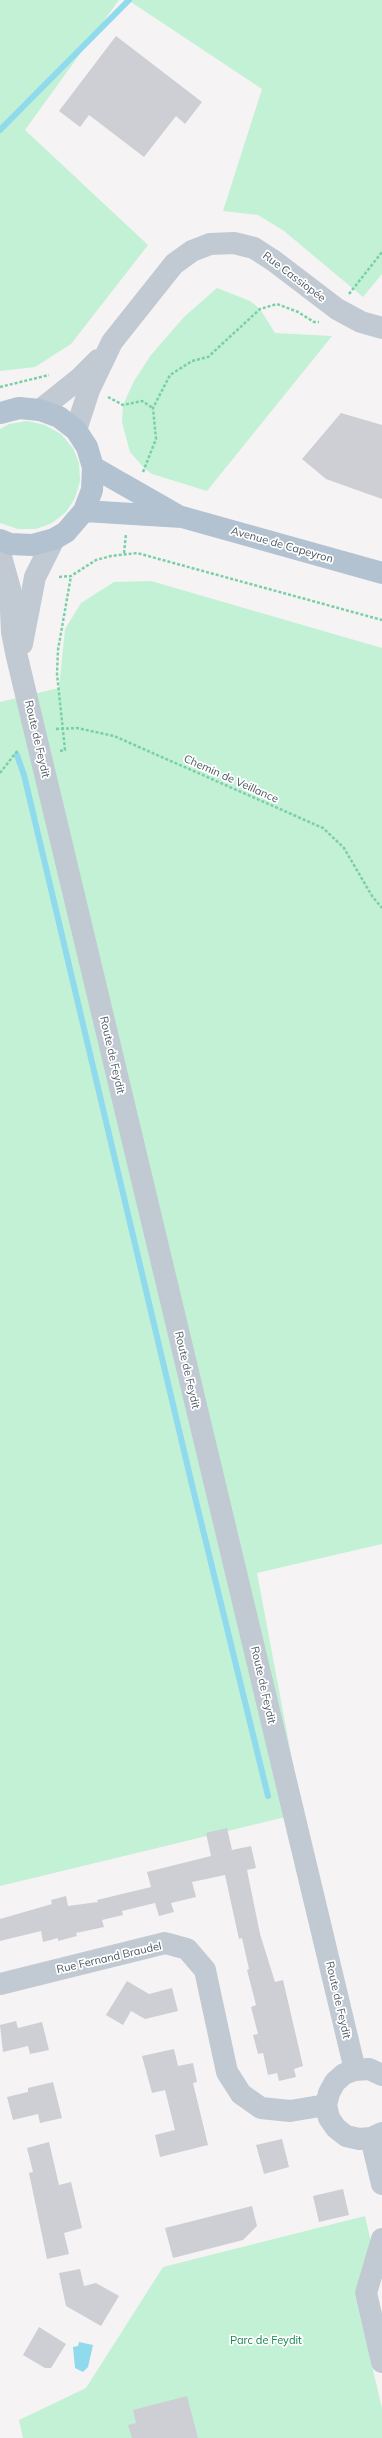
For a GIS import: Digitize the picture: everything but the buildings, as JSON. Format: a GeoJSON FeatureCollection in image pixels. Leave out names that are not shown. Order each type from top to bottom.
{"type":"FeatureCollection","features":[{"type":"Feature","properties":{"kind":"main road"},"geometry":{"type":"LineString","coordinates":[[0,413],[19,408],[40,410],[59,417],[76,430],[87,447],[93,467],[92,490],[84,511],[76,522],[54,539],[32,545],[10,544],[0,540]]}},
{"type":"Feature","properties":{"kind":"main road","name":"Avenue de Capeyron"},"geometry":{"type":"LineString","coordinates":[[93,467],[182,517]]}},
{"type":"Feature","properties":{"kind":"main road","name":"Avenue de Capeyron"},"geometry":{"type":"LineString","coordinates":[[84,511],[182,517],[382,573]]}},
{"type":"Feature","properties":{"kind":"street","name":"Rue Cassiopée"},"geometry":{"type":"LineString","coordinates":[[106,352],[174,264],[192,251],[210,244],[234,243],[254,248],[274,260],[337,309],[361,322],[382,328]]}},
{"type":"Feature","properties":{"kind":"street"},"geometry":{"type":"LineString","coordinates":[[40,410],[80,378],[106,352]]}},
{"type":"Feature","properties":{"kind":"street"},"geometry":{"type":"LineString","coordinates":[[76,430],[89,390],[106,352]]}},
{"type":"Feature","properties":{"kind":"street","name":"Route de Feydit"},"geometry":{"type":"LineString","coordinates":[[21,670],[24,631],[35,577],[54,539]]}},
{"type":"Feature","properties":{"kind":"street","name":"Route de Feydit"},"geometry":{"type":"LineString","coordinates":[[0,553],[10,589],[12,632],[40,754],[355,2070]]}},
{"type":"Feature","properties":{"kind":"street","name":"Rue Fernand Braudel"},"geometry":{"type":"LineString","coordinates":[[0,1984],[165,1943],[187,1950],[205,1970],[227,2072],[241,2094],[261,2108],[290,2111],[326,2105]]}},
{"type":"Feature","properties":{"kind":"street"},"geometry":{"type":"LineString","coordinates":[[382,2075],[369,2070],[355,2070],[344,2074],[334,2082],[328,2093],[326,2105],[329,2118],[336,2128],[346,2136],[359,2139],[376,2136],[382,2184]]}},
{"type":"Feature","properties":{"kind":"street"},"geometry":{"type":"LineString","coordinates":[[382,2239],[366,2293],[382,2362]]}},
{"type":"Feature","properties":{"kind":"path"},"geometry":{"type":"LineString","coordinates":[[134,489],[145,469],[156,439],[153,408],[170,375],[192,361],[208,357],[260,309],[277,304],[298,312],[314,322],[327,321],[382,252]]}},
{"type":"Feature","properties":{"kind":"path"},"geometry":{"type":"LineString","coordinates":[[124,553],[128,514]]}},
{"type":"Feature","properties":{"kind":"path"},"geometry":{"type":"LineString","coordinates":[[35,577],[42,579],[71,576],[96,560],[124,553],[151,556],[382,620]]}},
{"type":"Feature","properties":{"kind":"path"},"geometry":{"type":"LineString","coordinates":[[40,754],[65,750],[57,674],[58,650],[71,576]]}},
{"type":"Feature","properties":{"kind":"path","name":"Chemin de Veillance"},"geometry":{"type":"LineString","coordinates":[[35,730],[77,728],[114,736],[323,828],[344,848],[372,896],[382,908]]}},
{"type":"Feature","properties":{"kind":"green space"},"geometry":{"type":"Polygon","coordinates":[[[0,0],[119,0],[25,130],[148,245],[71,344],[35,367],[0,371],[0,0]]]}},
{"type":"Feature","properties":{"kind":"green space"},"geometry":{"type":"Polygon","coordinates":[[[128,0],[382,0],[382,274],[363,297],[284,231],[258,215],[223,211],[262,89],[128,0]]]}},
{"type":"Feature","properties":{"kind":"green space"},"geometry":{"type":"Polygon","coordinates":[[[217,288],[250,301],[260,309],[275,333],[332,336],[207,491],[152,474],[145,469],[130,452],[122,422],[123,405],[134,381],[151,355],[184,317],[217,288]]]}},
{"type":"Feature","properties":{"kind":"green space"},"geometry":{"type":"Polygon","coordinates":[[[27,421],[45,425],[61,434],[73,448],[79,463],[80,481],[75,498],[66,512],[52,523],[36,529],[18,529],[0,523],[0,429],[9,424],[27,421]]]}},
{"type":"Feature","properties":{"kind":"green space"},"geometry":{"type":"Polygon","coordinates":[[[151,581],[382,648],[382,1544],[257,1573],[302,1813],[0,1886],[0,702],[59,688],[65,629],[81,603],[114,582],[151,581]]]}},
{"type":"Feature","properties":{"kind":"green space","name":"Parc de Feydit"},"geometry":{"type":"Polygon","coordinates":[[[365,2216],[371,2242],[355,2295],[382,2408],[382,2438],[23,2438],[19,2420],[86,2388],[163,2267],[365,2216]]]}},
{"type":"Feature","properties":{"kind":"water"},"geometry":{"type":"Polygon","coordinates":[[[79,2342],[93,2345],[88,2367],[83,2372],[75,2368],[73,2347],[78,2346],[79,2342]]]}},
{"type":"Feature","properties":{"kind":"waterway"},"geometry":{"type":"LineString","coordinates":[[0,130],[129,0]]}},
{"type":"Feature","properties":{"kind":"waterway"},"geometry":{"type":"LineString","coordinates":[[17,755],[24,775],[193,1489],[268,1796]]}}]}
